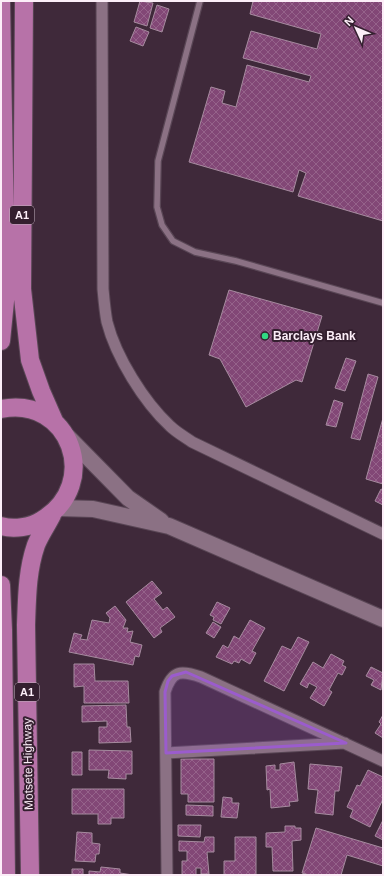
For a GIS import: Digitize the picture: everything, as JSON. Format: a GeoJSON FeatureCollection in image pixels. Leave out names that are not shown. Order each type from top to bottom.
{"type":"FeatureCollection","features":[{"type":"Feature","properties":{"kind":"highway","name":"A1"},"geometry":{"type":"LineString","coordinates":[[1,1],[6,291],[1,341]]}},
{"type":"Feature","properties":{"kind":"highway","name":"A1"},"geometry":{"type":"LineString","coordinates":[[1,526],[20,527],[37,523],[55,511],[68,495],[74,479],[75,463],[72,452],[41,391],[30,360],[26,334],[22,289],[24,1]]}},
{"type":"Feature","properties":{"kind":"highway"},"geometry":{"type":"LineString","coordinates":[[1,409],[22,408],[34,410],[45,415],[60,428]]}},
{"type":"Feature","properties":{"kind":"highway","name":"Motsete Highway"},"geometry":{"type":"LineString","coordinates":[[30,875],[26,625],[28,585],[37,544],[55,511]]}},
{"type":"Feature","properties":{"kind":"highway","name":"Motsete Highway"},"geometry":{"type":"LineString","coordinates":[[1,585],[3,630],[6,875]]}},
{"type":"Feature","properties":{"kind":"main road"},"geometry":{"type":"LineString","coordinates":[[60,428],[128,498],[169,526]]}},
{"type":"Feature","properties":{"kind":"main road"},"geometry":{"type":"LineString","coordinates":[[55,511],[93,508],[169,526],[383,619]]}},
{"type":"Feature","properties":{"kind":"street"},"geometry":{"type":"LineString","coordinates":[[102,1],[103,289],[107,321],[111,335],[127,368],[155,410],[171,427],[192,442],[383,534]]}},
{"type":"Feature","properties":{"kind":"street"},"geometry":{"type":"LineString","coordinates":[[167,875],[165,692],[168,681],[172,676],[186,672],[201,677],[383,761]]}},
{"type":"Feature","properties":{"kind":"street"},"geometry":{"type":"LineString","coordinates":[[166,754],[346,743]]}},
{"type":"Feature","properties":{"kind":"lane"},"geometry":{"type":"LineString","coordinates":[[200,1],[158,161],[157,207],[162,225],[174,240],[195,252],[236,261],[383,303]]}},
{"type":"Feature","properties":{"kind":"highlighted area"},"geometry":{"type":"Polygon","coordinates":[[[186,672],[346,743],[166,753],[165,692],[168,681],[172,676],[186,672]]]}},
{"type":"Feature","properties":{"kind":"building"},"geometry":{"type":"Polygon","coordinates":[[[140,1],[153,3],[147,26],[134,22],[140,1]]]}},
{"type":"Feature","properties":{"kind":"building"},"geometry":{"type":"Polygon","coordinates":[[[253,1],[383,1],[383,221],[298,196],[306,173],[299,170],[293,192],[189,162],[211,87],[225,91],[222,103],[236,107],[247,65],[309,82],[311,76],[243,58],[251,31],[317,49],[321,34],[250,14],[253,1]]]}},
{"type":"Feature","properties":{"kind":"building"},"geometry":{"type":"Polygon","coordinates":[[[157,5],[169,9],[162,32],[150,28],[157,5]]]}},
{"type":"Feature","properties":{"kind":"building"},"geometry":{"type":"Polygon","coordinates":[[[136,27],[149,32],[143,46],[130,41],[136,27]]]}},
{"type":"Feature","properties":{"kind":"building","name":"Barclays Bank"},"geometry":{"type":"Polygon","coordinates":[[[229,290],[322,316],[302,382],[296,380],[246,407],[220,359],[209,355],[229,290]]]}},
{"type":"Feature","properties":{"kind":"building"},"geometry":{"type":"Polygon","coordinates":[[[346,358],[356,361],[345,391],[335,388],[346,358]]]}},
{"type":"Feature","properties":{"kind":"building"},"geometry":{"type":"Polygon","coordinates":[[[368,374],[378,377],[360,440],[351,438],[368,374]]]}},
{"type":"Feature","properties":{"kind":"building"},"geometry":{"type":"Polygon","coordinates":[[[334,400],[343,403],[336,427],[326,425],[334,400]]]}},
{"type":"Feature","properties":{"kind":"building"},"geometry":{"type":"Polygon","coordinates":[[[383,418],[383,484],[366,479],[383,418]]]}},
{"type":"Feature","properties":{"kind":"building"},"geometry":{"type":"Polygon","coordinates":[[[381,489],[383,490],[383,505],[375,501],[381,489]]]}},
{"type":"Feature","properties":{"kind":"building"},"geometry":{"type":"Polygon","coordinates":[[[152,581],[162,593],[154,599],[163,610],[167,607],[175,617],[160,628],[162,632],[154,638],[126,602],[152,581]]]}},
{"type":"Feature","properties":{"kind":"building"},"geometry":{"type":"Polygon","coordinates":[[[217,602],[230,608],[221,624],[213,620],[214,617],[210,615],[217,602]]]}},
{"type":"Feature","properties":{"kind":"building"},"geometry":{"type":"Polygon","coordinates":[[[115,606],[126,620],[123,628],[128,628],[127,632],[133,631],[130,642],[142,645],[139,657],[135,656],[133,665],[69,652],[74,633],[82,635],[80,639],[87,640],[92,620],[109,623],[110,618],[106,613],[115,606]]]}},
{"type":"Feature","properties":{"kind":"building"},"geometry":{"type":"Polygon","coordinates":[[[250,620],[265,628],[252,651],[256,653],[250,664],[241,659],[239,663],[234,661],[232,664],[216,657],[223,645],[228,648],[234,636],[239,639],[250,620]]]}},
{"type":"Feature","properties":{"kind":"building"},"geometry":{"type":"Polygon","coordinates":[[[213,622],[221,627],[214,638],[206,633],[213,622]]]}},
{"type":"Feature","properties":{"kind":"building"},"geometry":{"type":"Polygon","coordinates":[[[298,637],[309,642],[284,691],[264,681],[282,646],[291,650],[298,637]]]}},
{"type":"Feature","properties":{"kind":"building"},"geometry":{"type":"Polygon","coordinates":[[[331,654],[344,661],[342,665],[346,667],[342,675],[338,673],[329,690],[332,692],[324,706],[310,698],[317,687],[309,683],[307,688],[300,684],[313,662],[323,668],[331,654]]]}},
{"type":"Feature","properties":{"kind":"building"},"geometry":{"type":"Polygon","coordinates":[[[74,664],[94,664],[95,681],[128,681],[129,703],[84,703],[84,686],[74,687],[74,664]]]}},
{"type":"Feature","properties":{"kind":"building"},"geometry":{"type":"Polygon","coordinates":[[[371,667],[383,673],[381,690],[371,685],[374,680],[366,676],[371,667]]]}},
{"type":"Feature","properties":{"kind":"building"},"geometry":{"type":"Polygon","coordinates":[[[126,705],[127,727],[130,727],[131,742],[99,743],[99,727],[107,727],[107,721],[82,722],[82,706],[126,705]]]}},
{"type":"Feature","properties":{"kind":"building"},"geometry":{"type":"Polygon","coordinates":[[[383,715],[383,738],[375,733],[381,724],[379,722],[383,715]]]}},
{"type":"Feature","properties":{"kind":"building"},"geometry":{"type":"Polygon","coordinates":[[[89,750],[132,751],[132,774],[126,774],[126,779],[108,778],[109,770],[89,770],[89,750]]]}},
{"type":"Feature","properties":{"kind":"building"},"geometry":{"type":"Polygon","coordinates":[[[72,752],[82,752],[82,775],[72,775],[72,752]]]}},
{"type":"Feature","properties":{"kind":"building"},"geometry":{"type":"Polygon","coordinates":[[[181,759],[214,759],[214,802],[188,802],[188,794],[181,794],[181,759]]]}},
{"type":"Feature","properties":{"kind":"building"},"geometry":{"type":"Polygon","coordinates":[[[294,762],[298,801],[289,802],[290,806],[271,808],[270,789],[267,790],[266,766],[275,765],[275,770],[280,770],[280,764],[294,762]]]}},
{"type":"Feature","properties":{"kind":"building"},"geometry":{"type":"Polygon","coordinates":[[[310,764],[342,767],[339,791],[335,791],[333,815],[315,813],[318,790],[308,789],[310,764]]]}},
{"type":"Feature","properties":{"kind":"building"},"geometry":{"type":"Polygon","coordinates":[[[368,770],[383,777],[383,799],[370,827],[350,817],[353,810],[347,807],[357,785],[360,786],[368,770]]]}},
{"type":"Feature","properties":{"kind":"building"},"geometry":{"type":"Polygon","coordinates":[[[72,789],[124,789],[124,818],[111,818],[111,824],[98,824],[98,814],[72,814],[72,789]]]}},
{"type":"Feature","properties":{"kind":"building"},"geometry":{"type":"Polygon","coordinates":[[[223,797],[232,798],[232,803],[239,803],[237,818],[221,817],[223,797]]]}},
{"type":"Feature","properties":{"kind":"building"},"geometry":{"type":"Polygon","coordinates":[[[186,805],[213,806],[213,816],[186,815],[186,805]]]}},
{"type":"Feature","properties":{"kind":"building"},"geometry":{"type":"Polygon","coordinates":[[[383,820],[383,840],[375,836],[383,820]]]}},
{"type":"Feature","properties":{"kind":"building"},"geometry":{"type":"Polygon","coordinates":[[[178,825],[201,825],[200,837],[178,836],[178,825]]]}},
{"type":"Feature","properties":{"kind":"building"},"geometry":{"type":"Polygon","coordinates":[[[285,826],[295,826],[295,828],[301,828],[301,840],[292,841],[293,871],[273,871],[272,847],[266,847],[266,833],[285,832],[285,826]]]}},
{"type":"Feature","properties":{"kind":"building"},"geometry":{"type":"Polygon","coordinates":[[[316,828],[383,848],[383,866],[347,855],[341,875],[309,875],[302,873],[316,828]]]}},
{"type":"Feature","properties":{"kind":"building"},"geometry":{"type":"Polygon","coordinates":[[[77,832],[92,833],[92,843],[100,844],[99,854],[96,854],[95,862],[75,861],[77,832]]]}},
{"type":"Feature","properties":{"kind":"building"},"geometry":{"type":"Polygon","coordinates":[[[205,837],[214,837],[214,852],[207,852],[209,874],[201,874],[201,868],[196,868],[196,875],[182,875],[182,861],[187,861],[187,851],[179,851],[179,841],[204,842],[205,837]]]}},
{"type":"Feature","properties":{"kind":"building"},"geometry":{"type":"Polygon","coordinates":[[[235,837],[256,837],[256,875],[224,875],[224,861],[235,861],[235,837]]]}},
{"type":"Feature","properties":{"kind":"building"},"geometry":{"type":"Polygon","coordinates":[[[101,867],[120,869],[120,873],[133,875],[89,875],[89,871],[100,872],[101,867]]]}},
{"type":"Feature","properties":{"kind":"building"},"geometry":{"type":"Polygon","coordinates":[[[72,869],[83,869],[83,875],[72,875],[72,869]]]}},
{"type":"Feature","properties":{"kind":"place","name":"Barclays Bank"},"geometry":{"type":"Point","coordinates":[265,336]}}]}
